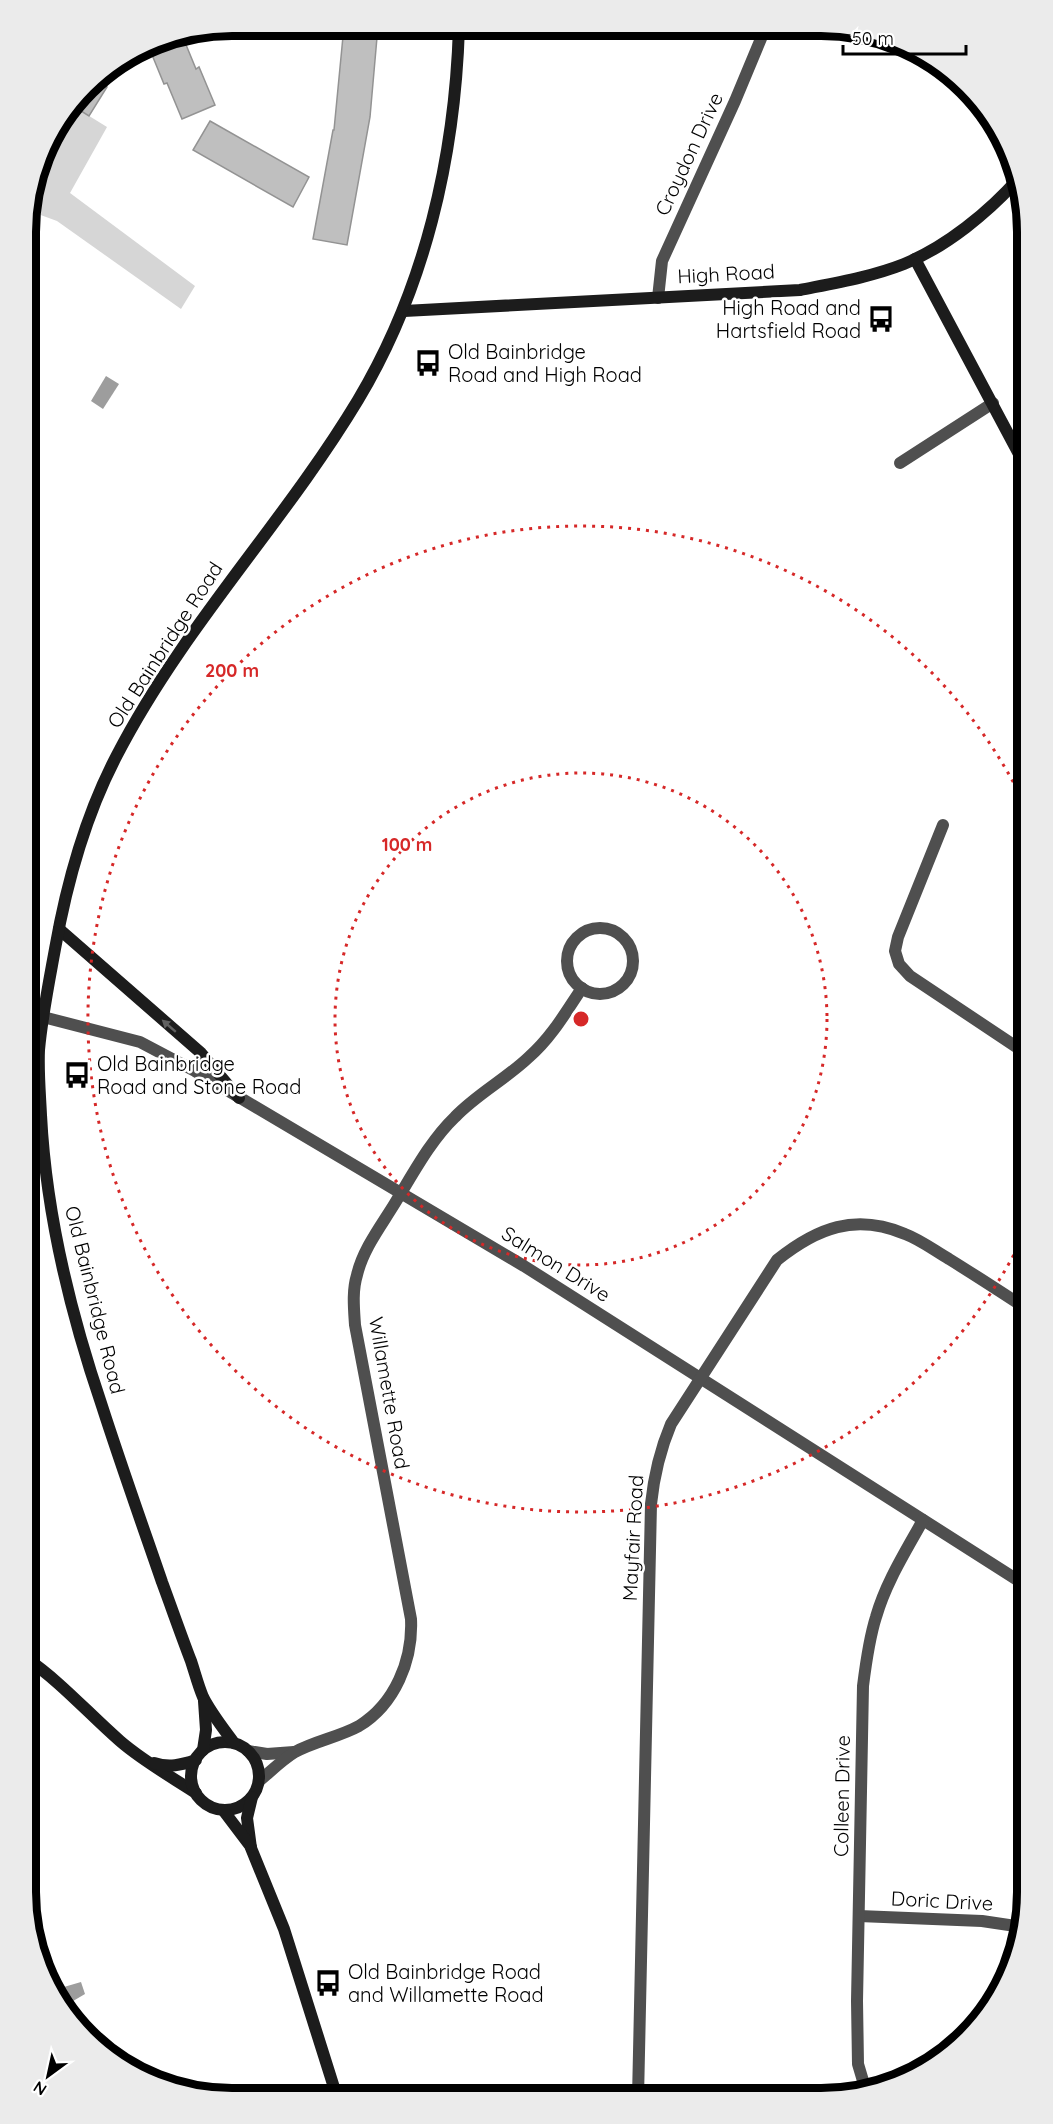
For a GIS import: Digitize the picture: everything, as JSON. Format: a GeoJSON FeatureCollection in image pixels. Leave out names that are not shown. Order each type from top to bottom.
{"type":"FeatureCollection","features":[{"type":"Feature","properties":{"kind":"main road","name":"Old Bainbridge Road"},"geometry":{"type":"LineString","coordinates":[[234,1743],[204,1698],[97,1393],[60,1259],[42,1142],[39,1051],[43,1017],[63,904],[75,858],[94,805],[116,756],[187,640],[339,429],[371,377],[404,311],[438,201],[451,129],[459,36]]}},
{"type":"Feature","properties":{"kind":"main road","name":"High Road"},"geometry":{"type":"LineString","coordinates":[[404,311],[800,290],[856,279],[915,259],[976,220],[1011,186]]}},
{"type":"Feature","properties":{"kind":"main road"},"geometry":{"type":"LineString","coordinates":[[915,259],[1017,448]]}},
{"type":"Feature","properties":{"kind":"main road"},"geometry":{"type":"LineString","coordinates":[[59,929],[201,1053],[239,1098]]}},
{"type":"Feature","properties":{"kind":"main road"},"geometry":{"type":"LineString","coordinates":[[36,1016],[43,1017]]}},
{"type":"Feature","properties":{"kind":"main road"},"geometry":{"type":"LineString","coordinates":[[36,1665],[58,1681],[100,1723],[142,1758],[196,1793],[208,1804],[223,1810],[251,1848],[284,1929],[334,2088]]}},
{"type":"Feature","properties":{"kind":"main road","name":"Old Bainbridge Road"},"geometry":{"type":"LineString","coordinates":[[200,1755],[206,1733],[204,1698]]}},
{"type":"Feature","properties":{"kind":"main road"},"geometry":{"type":"LineString","coordinates":[[142,1758],[162,1766],[178,1766],[218,1743],[234,1743],[248,1751],[259,1770],[259,1781],[247,1818],[251,1848]]}},
{"type":"Feature","properties":{"kind":"main road"},"geometry":{"type":"LineString","coordinates":[[196,1793],[192,1776],[200,1755]]}},
{"type":"Feature","properties":{"kind":"main road"},"geometry":{"type":"LineString","coordinates":[[223,1810],[239,1807],[252,1797]]}},
{"type":"Feature","properties":{"kind":"street","name":"Croydon Drive"},"geometry":{"type":"LineString","coordinates":[[658,298],[662,261],[762,36]]}},
{"type":"Feature","properties":{"kind":"street"},"geometry":{"type":"LineString","coordinates":[[900,464],[993,403]]}},
{"type":"Feature","properties":{"kind":"street"},"geometry":{"type":"LineString","coordinates":[[943,825],[898,937],[895,951],[899,964],[910,976],[941,998],[1017,1047]]}},
{"type":"Feature","properties":{"kind":"street"},"geometry":{"type":"LineString","coordinates":[[601,928],[622,937],[629,945],[633,956],[633,967],[629,978],[620,988],[609,993],[598,994],[582,988],[570,975],[567,964],[568,952],[573,942],[590,930],[601,928]]}},
{"type":"Feature","properties":{"kind":"street","name":"Willamette Road"},"geometry":{"type":"LineString","coordinates":[[259,1781],[295,1752],[359,1726],[376,1712],[401,1677],[408,1660],[412,1640],[411,1619],[355,1325],[356,1276],[365,1251],[434,1142],[453,1118],[473,1099],[512,1073],[532,1055],[550,1035],[582,988]]}},
{"type":"Feature","properties":{"kind":"street","name":"Salmon Drive"},"geometry":{"type":"LineString","coordinates":[[43,1017],[140,1042],[195,1071],[524,1266],[1017,1580]]}},
{"type":"Feature","properties":{"kind":"street","name":"Mayfair Road"},"geometry":{"type":"LineString","coordinates":[[638,2088],[651,1504],[653,1479],[671,1424],[777,1260],[799,1242],[816,1233],[855,1224],[872,1225],[905,1234],[1017,1303]]}},
{"type":"Feature","properties":{"kind":"street","name":"Colleen Drive"},"geometry":{"type":"LineString","coordinates":[[863,2083],[858,2064],[863,1686],[876,1615],[890,1581],[923,1520]]}},
{"type":"Feature","properties":{"kind":"street","name":"Willamette Road"},"geometry":{"type":"LineString","coordinates":[[248,1751],[267,1754],[295,1752]]}},
{"type":"Feature","properties":{"kind":"street","name":"Doric Drive"},"geometry":{"type":"LineString","coordinates":[[860,1916],[982,1921],[1014,1926]]}},
{"type":"Feature","properties":{"kind":"shaded area"},"geometry":{"type":"Polygon","coordinates":[[[79,110],[107,127],[70,193],[195,286],[181,309],[57,221],[37,214],[43,181],[56,145],[79,110]]]}},
{"type":"Feature","properties":{"kind":"shaded area"},"geometry":{"type":"Polygon","coordinates":[[[106,376],[119,384],[103,409],[91,401],[106,376]]]}},
{"type":"Feature","properties":{"kind":"shaded area"},"geometry":{"type":"Polygon","coordinates":[[[81,1982],[85,1994],[70,2003],[61,1988],[81,1982]]]}},
{"type":"Feature","properties":{"kind":"building"},"geometry":{"type":"Polygon","coordinates":[[[343,36],[377,36],[370,117],[347,245],[313,239],[334,130],[343,36]]]}},
{"type":"Feature","properties":{"kind":"building"},"geometry":{"type":"Polygon","coordinates":[[[185,42],[196,69],[199,67],[215,105],[182,119],[167,83],[164,84],[151,53],[185,42]]]}},
{"type":"Feature","properties":{"kind":"building"},"geometry":{"type":"Polygon","coordinates":[[[103,85],[107,87],[89,116],[79,110],[93,93],[103,85]]]}},
{"type":"Feature","properties":{"kind":"building"},"geometry":{"type":"Polygon","coordinates":[[[210,121],[309,177],[293,207],[193,150],[210,121]]]}},
{"type":"Feature","properties":{"kind":"place","name":"High Road and Hartsfield Road"},"geometry":{"type":"Point","coordinates":[881,319]}},
{"type":"Feature","properties":{"kind":"place","name":"Old Bainbridge Road and High Road"},"geometry":{"type":"Point","coordinates":[428,363]}},
{"type":"Feature","properties":{"kind":"place","name":"Old Bainbridge Road and Stone Road"},"geometry":{"type":"Point","coordinates":[77,1075]}},
{"type":"Feature","properties":{"kind":"place","name":"Old Bainbridge Road and Willamette Road"},"geometry":{"type":"Point","coordinates":[328,1983]}}]}
